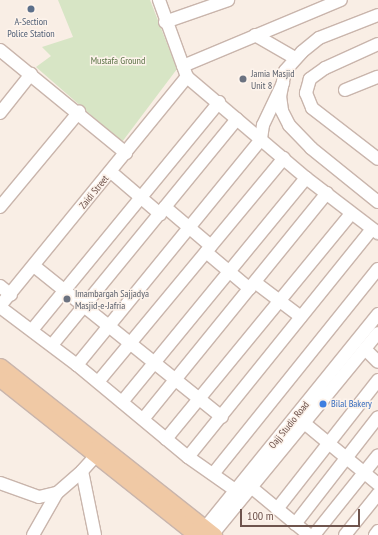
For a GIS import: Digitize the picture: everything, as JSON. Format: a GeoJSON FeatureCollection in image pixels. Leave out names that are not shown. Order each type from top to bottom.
{"type":"FeatureCollection","features":[{"type":"Feature","properties":{"kind":"main road"},"geometry":{"type":"LineString","coordinates":[[0,366],[101,451],[206,534]]}},
{"type":"Feature","properties":{"kind":"main road"},"geometry":{"type":"LineString","coordinates":[[0,379],[101,451]]}},
{"type":"Feature","properties":{"kind":"street"},"geometry":{"type":"LineString","coordinates":[[159,0],[165,22],[185,72],[306,178],[375,231],[301,318],[188,457]]}},
{"type":"Feature","properties":{"kind":"street"},"geometry":{"type":"LineString","coordinates":[[165,22],[228,0]]}},
{"type":"Feature","properties":{"kind":"street"},"geometry":{"type":"LineString","coordinates":[[185,72],[255,35],[341,0]]}},
{"type":"Feature","properties":{"kind":"street"},"geometry":{"type":"LineString","coordinates":[[378,15],[319,38],[295,58],[285,71],[282,111],[289,125],[311,148],[378,202]]}},
{"type":"Feature","properties":{"kind":"street"},"geometry":{"type":"LineString","coordinates":[[255,35],[295,58]]}},
{"type":"Feature","properties":{"kind":"street"},"geometry":{"type":"LineString","coordinates":[[378,44],[325,68],[310,79],[306,92],[312,108],[378,159]]}},
{"type":"Feature","properties":{"kind":"street"},"geometry":{"type":"LineString","coordinates":[[0,50],[79,112],[126,153]]}},
{"type":"Feature","properties":{"kind":"street","name":"Zaidi Street"},"geometry":{"type":"LineString","coordinates":[[0,307],[126,153],[185,72]]}},
{"type":"Feature","properties":{"kind":"street"},"geometry":{"type":"LineString","coordinates":[[0,113],[31,74]]}},
{"type":"Feature","properties":{"kind":"street"},"geometry":{"type":"LineString","coordinates":[[345,90],[378,77]]}},
{"type":"Feature","properties":{"kind":"street"},"geometry":{"type":"LineString","coordinates":[[77,365],[262,139],[263,125],[283,83]]}},
{"type":"Feature","properties":{"kind":"street"},"geometry":{"type":"LineString","coordinates":[[32,330],[219,102]]}},
{"type":"Feature","properties":{"kind":"street"},"geometry":{"type":"LineString","coordinates":[[0,207],[79,112]]}},
{"type":"Feature","properties":{"kind":"street"},"geometry":{"type":"LineString","coordinates":[[52,345],[237,119]]}},
{"type":"Feature","properties":{"kind":"street"},"geometry":{"type":"LineString","coordinates":[[98,382],[284,158]]}},
{"type":"Feature","properties":{"kind":"street"},"geometry":{"type":"LineString","coordinates":[[110,172],[141,198],[189,227],[229,271],[279,301],[301,318]]}},
{"type":"Feature","properties":{"kind":"street"},"geometry":{"type":"LineString","coordinates":[[122,402],[306,178]]}},
{"type":"Feature","properties":{"kind":"street"},"geometry":{"type":"LineString","coordinates":[[144,418],[253,286],[327,193]]}},
{"type":"Feature","properties":{"kind":"street"},"geometry":{"type":"LineString","coordinates":[[166,439],[351,214]]}},
{"type":"Feature","properties":{"kind":"street"},"geometry":{"type":"LineString","coordinates":[[34,266],[222,417]]}},
{"type":"Feature","properties":{"kind":"street"},"geometry":{"type":"LineString","coordinates":[[213,474],[378,269]]}},
{"type":"Feature","properties":{"kind":"street"},"geometry":{"type":"LineString","coordinates":[[0,286],[11,295]]}},
{"type":"Feature","properties":{"kind":"street"},"geometry":{"type":"LineString","coordinates":[[0,307],[52,345],[144,418],[188,457],[235,490]]}},
{"type":"Feature","properties":{"kind":"street","name":"Oajj Studio Road"},"geometry":{"type":"LineString","coordinates":[[206,534],[235,490],[378,314]]}},
{"type":"Feature","properties":{"kind":"street","name":"Oajj Studio Road"},"geometry":{"type":"LineString","coordinates":[[206,534],[251,487],[378,333]]}},
{"type":"Feature","properties":{"kind":"street"},"geometry":{"type":"LineString","coordinates":[[365,349],[378,362]]}},
{"type":"Feature","properties":{"kind":"street"},"geometry":{"type":"LineString","coordinates":[[277,509],[327,443],[378,380]]}},
{"type":"Feature","properties":{"kind":"street"},"geometry":{"type":"LineString","coordinates":[[295,524],[344,458],[378,417]]}},
{"type":"Feature","properties":{"kind":"street"},"geometry":{"type":"LineString","coordinates":[[304,422],[344,458],[378,484]]}},
{"type":"Feature","properties":{"kind":"street"},"geometry":{"type":"LineString","coordinates":[[33,535],[57,493],[82,471],[101,451]]}},
{"type":"Feature","properties":{"kind":"street"},"geometry":{"type":"LineString","coordinates":[[314,535],[378,455]]}},
{"type":"Feature","properties":{"kind":"street"},"geometry":{"type":"LineString","coordinates":[[82,471],[95,535]]}},
{"type":"Feature","properties":{"kind":"street"},"geometry":{"type":"LineString","coordinates":[[0,483],[39,497],[57,493]]}},
{"type":"Feature","properties":{"kind":"street"},"geometry":{"type":"LineString","coordinates":[[251,487],[309,535]]}},
{"type":"Feature","properties":{"kind":"street"},"geometry":{"type":"LineString","coordinates":[[346,535],[378,494]]}},
{"type":"Feature","properties":{"kind":"street"},"geometry":{"type":"LineString","coordinates":[[375,535],[378,531]]}},
{"type":"Feature","properties":{"kind":"green space","name":"Mustafa Ground"},"geometry":{"type":"Polygon","coordinates":[[[58,0],[150,0],[177,69],[122,142],[36,67],[51,56],[42,47],[73,37],[58,0]]]}},
{"type":"Feature","properties":{"kind":"place","name":"A-Section Police Station"},"geometry":{"type":"Point","coordinates":[31,9]}},
{"type":"Feature","properties":{"kind":"place","name":"Jamia Masjid Unit 8"},"geometry":{"type":"Point","coordinates":[243,79]}},
{"type":"Feature","properties":{"kind":"place","name":"Imambargah Sajjadya Masjid-e-Jafria"},"geometry":{"type":"Point","coordinates":[67,299]}},
{"type":"Feature","properties":{"kind":"place","name":"Bilal Bakery"},"geometry":{"type":"Point","coordinates":[323,404]}}]}
